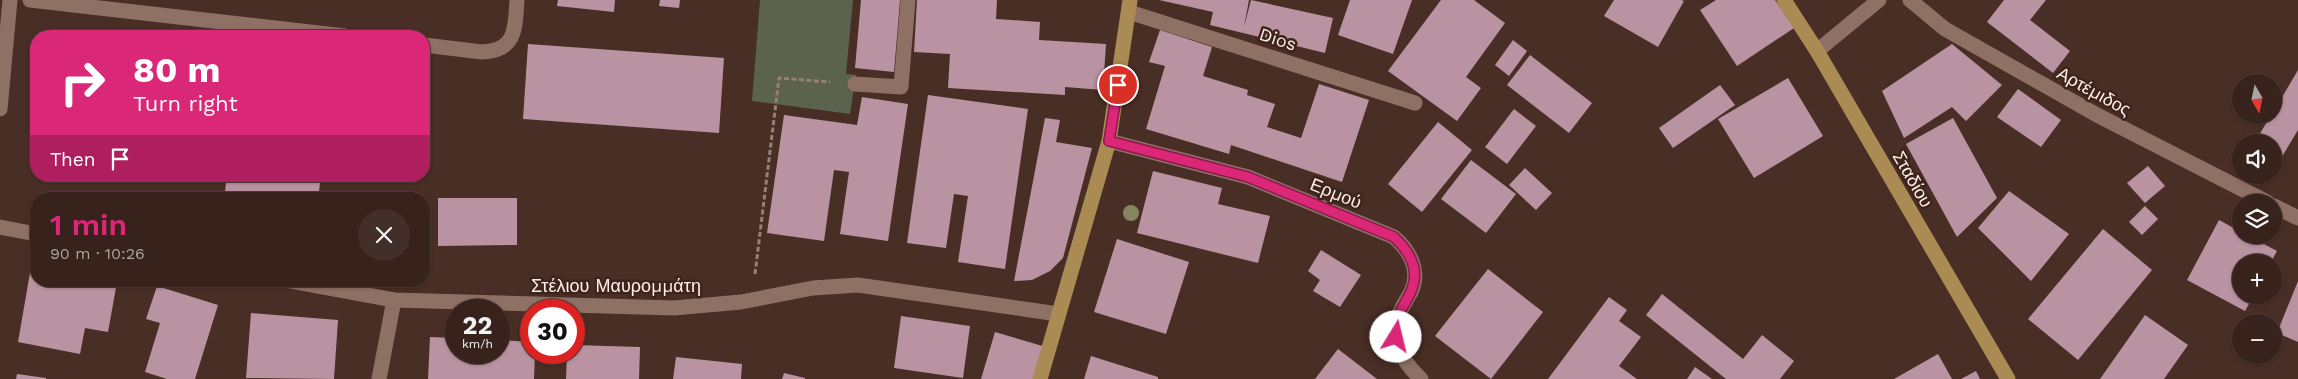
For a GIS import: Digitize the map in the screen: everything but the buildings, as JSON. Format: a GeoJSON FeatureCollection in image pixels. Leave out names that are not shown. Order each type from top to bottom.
{"type":"FeatureCollection","features":[{"type":"Feature","properties":{"kind":"main road","name":"Σταδίου"},"geometry":{"type":"LineString","coordinates":[[1784,0],[1817,51],[2008,379]]}},
{"type":"Feature","properties":{"kind":"main road"},"geometry":{"type":"LineString","coordinates":[[1040,379],[1109,141],[1130,6]]}},
{"type":"Feature","properties":{"kind":"street"},"geometry":{"type":"LineString","coordinates":[[0,109],[10,0]]}},
{"type":"Feature","properties":{"kind":"street"},"geometry":{"type":"LineString","coordinates":[[30,0],[292,30]]}},
{"type":"Feature","properties":{"kind":"street"},"geometry":{"type":"LineString","coordinates":[[430,46],[482,52],[492,52],[501,48],[509,42],[514,34],[518,0]]}},
{"type":"Feature","properties":{"kind":"street"},"geometry":{"type":"LineString","coordinates":[[855,84],[902,87],[908,0]]}},
{"type":"Feature","properties":{"kind":"street"},"geometry":{"type":"LineString","coordinates":[[1817,51],[1879,0]]}},
{"type":"Feature","properties":{"kind":"street","name":"Αρτέμιδος"},"geometry":{"type":"LineString","coordinates":[[1910,0],[1945,29],[2097,115],[2251,194]]}},
{"type":"Feature","properties":{"kind":"street","name":"Dios"},"geometry":{"type":"LineString","coordinates":[[1130,6],[1415,103]]}},
{"type":"Feature","properties":{"kind":"street","name":"Ερμού"},"geometry":{"type":"LineString","coordinates":[[1109,141],[1248,177],[1394,237],[1405,247],[1413,260],[1415,275],[1412,289],[1397,320],[1396,337],[1400,353],[1409,368],[1421,379]]}},
{"type":"Feature","properties":{"kind":"street"},"geometry":{"type":"LineString","coordinates":[[2282,210],[2298,218]]}},
{"type":"Feature","properties":{"kind":"street"},"geometry":{"type":"LineString","coordinates":[[0,227],[30,233]]}},
{"type":"Feature","properties":{"kind":"street","name":"Στέλιου Μαυρομμάτη"},"geometry":{"type":"LineString","coordinates":[[324,287],[394,300],[674,308],[752,300],[813,288],[858,285],[1058,314]]}},
{"type":"Feature","properties":{"kind":"street"},"geometry":{"type":"LineString","coordinates":[[379,379],[394,300]]}},
{"type":"Feature","properties":{"kind":"path"},"geometry":{"type":"LineString","coordinates":[[752,300],[779,78],[855,84]]}},
{"type":"Feature","properties":{"kind":"green space"},"geometry":{"type":"Polygon","coordinates":[[[760,0],[853,0],[846,74],[856,75],[850,114],[752,101],[760,0]]]}},
{"type":"Feature","properties":{"kind":"route"},"geometry":{"type":"LineString","coordinates":[[1118,85],[1109,141],[1248,177],[1394,237],[1405,247],[1413,260],[1415,275],[1412,289],[1397,320],[1396,337]]}}]}
